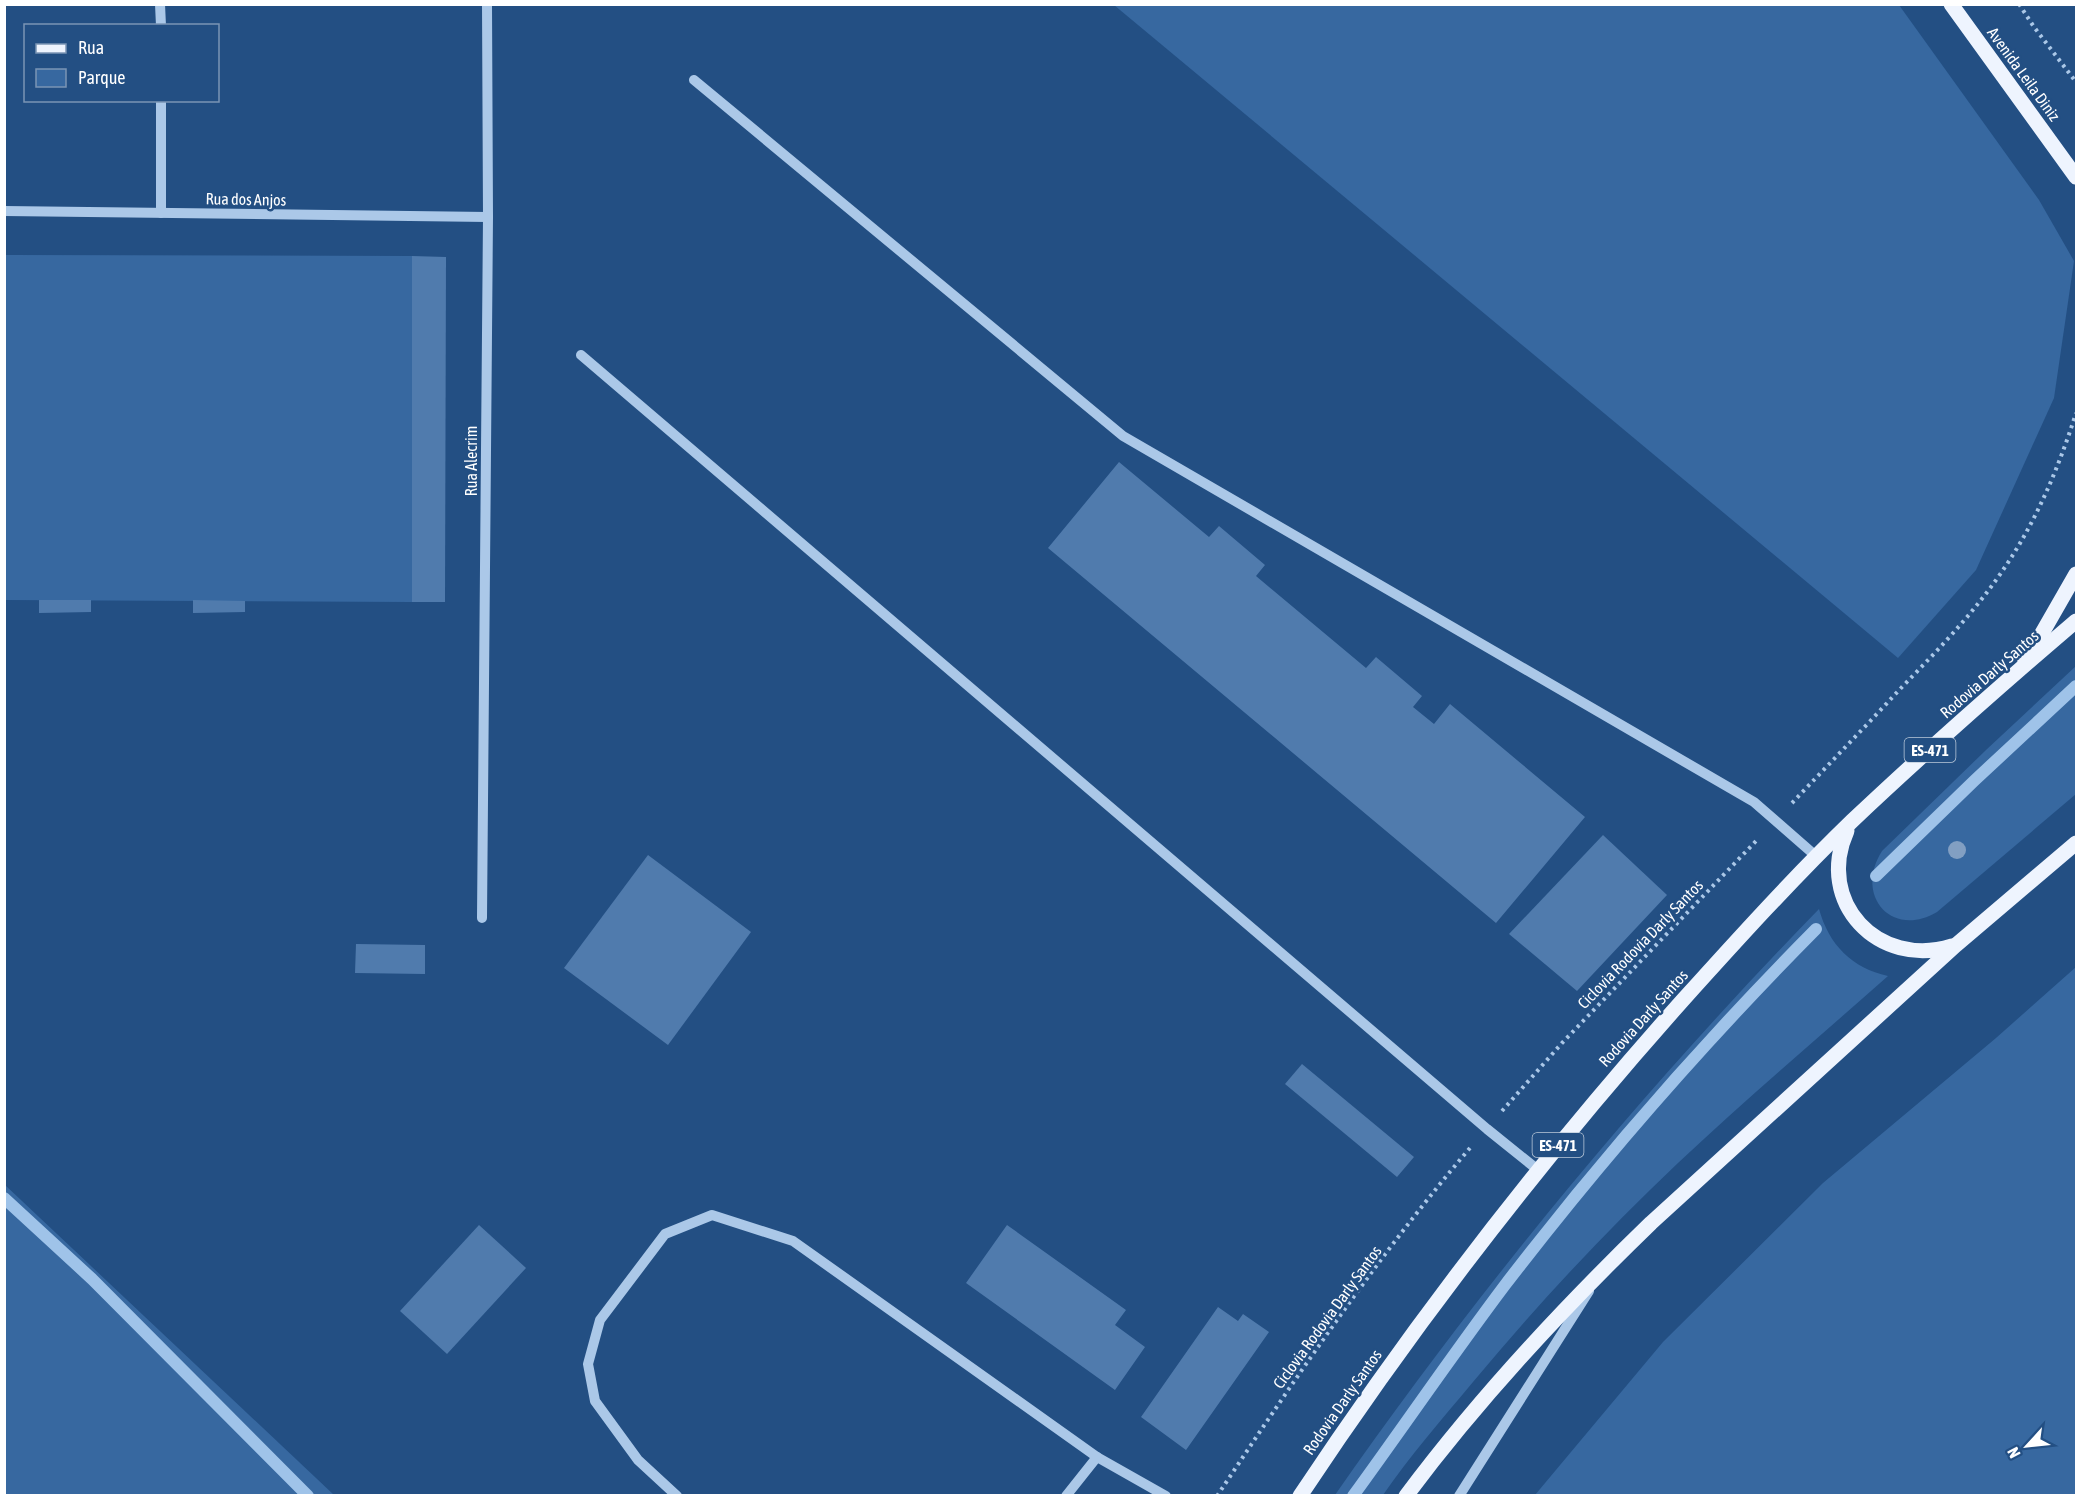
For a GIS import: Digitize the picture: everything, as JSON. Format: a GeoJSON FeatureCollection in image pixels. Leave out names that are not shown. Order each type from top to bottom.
{"type":"FeatureCollection","features":[{"type":"Feature","properties":{"kind":"main road","name":"Avenida Leila Diniz"},"geometry":{"type":"LineString","coordinates":[[1951,4],[2074,171]]}},
{"type":"Feature","properties":{"kind":"main road"},"geometry":{"type":"LineString","coordinates":[[2010,678],[2041,635],[2076,574]]}},
{"type":"Feature","properties":{"kind":"main road","name":"Rodovia Darly Santos"},"geometry":{"type":"LineString","coordinates":[[1300,1496],[1421,1321],[1538,1170],[1603,1091],[1679,1005],[1851,823],[2076,621]]}},
{"type":"Feature","properties":{"kind":"main road"},"geometry":{"type":"LineString","coordinates":[[1851,823],[1842,842],[1838,863],[1840,884],[1847,905],[1859,923],[1875,937],[1893,947],[1914,952],[1936,951],[1956,945]]}},
{"type":"Feature","properties":{"kind":"main road"},"geometry":{"type":"LineString","coordinates":[[1406,1496],[1469,1415],[1512,1365],[1651,1223],[1956,945],[2076,843]]}},
{"type":"Feature","properties":{"kind":"street"},"geometry":{"type":"LineString","coordinates":[[160,4],[160,24]]}},
{"type":"Feature","properties":{"kind":"street","name":"Rua Alecrim"},"geometry":{"type":"LineString","coordinates":[[482,918],[488,217],[487,4]]}},
{"type":"Feature","properties":{"kind":"street"},"geometry":{"type":"LineString","coordinates":[[693,80],[1124,436],[1754,802],[1817,857]]}},
{"type":"Feature","properties":{"kind":"street"},"geometry":{"type":"LineString","coordinates":[[161,102],[161,213]]}},
{"type":"Feature","properties":{"kind":"street","name":"Rua dos Anjos"},"geometry":{"type":"LineString","coordinates":[[4,211],[488,217]]}},
{"type":"Feature","properties":{"kind":"street"},"geometry":{"type":"LineString","coordinates":[[581,355],[1487,1129],[1538,1170]]}},
{"type":"Feature","properties":{"kind":"street"},"geometry":{"type":"LineString","coordinates":[[677,1496],[638,1460],[595,1401],[588,1364],[600,1320],[665,1234],[712,1215],[793,1241],[1097,1456],[1166,1496]]}},
{"type":"Feature","properties":{"kind":"street"},"geometry":{"type":"LineString","coordinates":[[1459,1496],[1604,1269]]}},
{"type":"Feature","properties":{"kind":"street"},"geometry":{"type":"LineString","coordinates":[[1066,1496],[1097,1456]]}},
{"type":"Feature","properties":{"kind":"path"},"geometry":{"type":"LineString","coordinates":[[2019,4],[2076,82]]}},
{"type":"Feature","properties":{"kind":"path","name":"Ciclovia Rodovia Darly Santos"},"geometry":{"type":"LineString","coordinates":[[1217,1496],[1351,1302],[1402,1233],[1487,1129],[1562,1043],[1972,612],[2025,534],[2046,494],[2076,413]]}},
{"type":"Feature","properties":{"kind":"green space"},"geometry":{"type":"Polygon","coordinates":[[[1114,5],[1899,5],[2039,200],[2074,261],[2054,398],[1976,570],[1898,658],[1114,5]]]}},
{"type":"Feature","properties":{"kind":"green space"},"geometry":{"type":"Polygon","coordinates":[[[5,255],[412,256],[412,602],[5,600],[5,255]]]}},
{"type":"Feature","properties":{"kind":"green space"},"geometry":{"type":"Polygon","coordinates":[[[2076,666],[2076,794],[1937,912],[1920,919],[1905,920],[1892,916],[1882,908],[1875,897],[1872,883],[1874,867],[1882,851],[2076,666]]]}},
{"type":"Feature","properties":{"kind":"green space"},"geometry":{"type":"Polygon","coordinates":[[[1819,909],[1829,934],[1844,953],[1863,967],[1888,976],[1704,1139],[1598,1242],[1497,1353],[1426,1438],[1383,1495],[1335,1495],[1447,1341],[1565,1193],[1689,1049],[1819,909]]]}},
{"type":"Feature","properties":{"kind":"green space"},"geometry":{"type":"Polygon","coordinates":[[[2076,967],[2076,1495],[1535,1495],[1663,1342],[1823,1183],[1996,1038],[2076,967]]]}},
{"type":"Feature","properties":{"kind":"green space"},"geometry":{"type":"Polygon","coordinates":[[[5,1185],[334,1495],[5,1495],[5,1185]]]}},
{"type":"Feature","properties":{"kind":"building"},"geometry":{"type":"Polygon","coordinates":[[[412,256],[446,257],[445,602],[412,602],[412,256]]]}},
{"type":"Feature","properties":{"kind":"building"},"geometry":{"type":"Polygon","coordinates":[[[1119,462],[1209,537],[1219,526],[1265,565],[1256,576],[1366,668],[1376,657],[1422,696],[1413,707],[1434,724],[1450,704],[1585,817],[1496,923],[1048,548],[1119,462]]]}},
{"type":"Feature","properties":{"kind":"building"},"geometry":{"type":"Polygon","coordinates":[[[39,600],[91,600],[91,612],[39,613],[39,600]]]}},
{"type":"Feature","properties":{"kind":"building"},"geometry":{"type":"Polygon","coordinates":[[[193,600],[245,601],[245,612],[193,613],[193,600]]]}},
{"type":"Feature","properties":{"kind":"building"},"geometry":{"type":"Polygon","coordinates":[[[1603,835],[1667,895],[1577,991],[1509,934],[1603,835]]]}},
{"type":"Feature","properties":{"kind":"building"},"geometry":{"type":"Polygon","coordinates":[[[648,855],[751,932],[668,1045],[564,968],[648,855]]]}},
{"type":"Feature","properties":{"kind":"building"},"geometry":{"type":"Polygon","coordinates":[[[356,944],[425,945],[425,974],[355,973],[356,944]]]}},
{"type":"Feature","properties":{"kind":"building"},"geometry":{"type":"Polygon","coordinates":[[[1302,1064],[1414,1157],[1397,1177],[1285,1084],[1302,1064]]]}},
{"type":"Feature","properties":{"kind":"building"},"geometry":{"type":"Polygon","coordinates":[[[479,1225],[526,1268],[447,1354],[400,1311],[479,1225]]]}},
{"type":"Feature","properties":{"kind":"building"},"geometry":{"type":"Polygon","coordinates":[[[1007,1225],[1126,1310],[1115,1325],[1145,1347],[1115,1390],[966,1283],[1007,1225]]]}},
{"type":"Feature","properties":{"kind":"building"},"geometry":{"type":"Polygon","coordinates":[[[1218,1307],[1238,1321],[1243,1314],[1269,1332],[1186,1450],[1141,1417],[1218,1307]]]}},
{"type":"Feature","properties":{"kind":"waterway"},"geometry":{"type":"LineString","coordinates":[[1876,876],[2076,686]]}},
{"type":"Feature","properties":{"kind":"waterway"},"geometry":{"type":"LineString","coordinates":[[1353,1496],[1505,1285],[1578,1192],[1694,1058],[1816,929]]}},
{"type":"Feature","properties":{"kind":"waterway"},"geometry":{"type":"LineString","coordinates":[[4,1198],[92,1279],[308,1496]]}}]}
